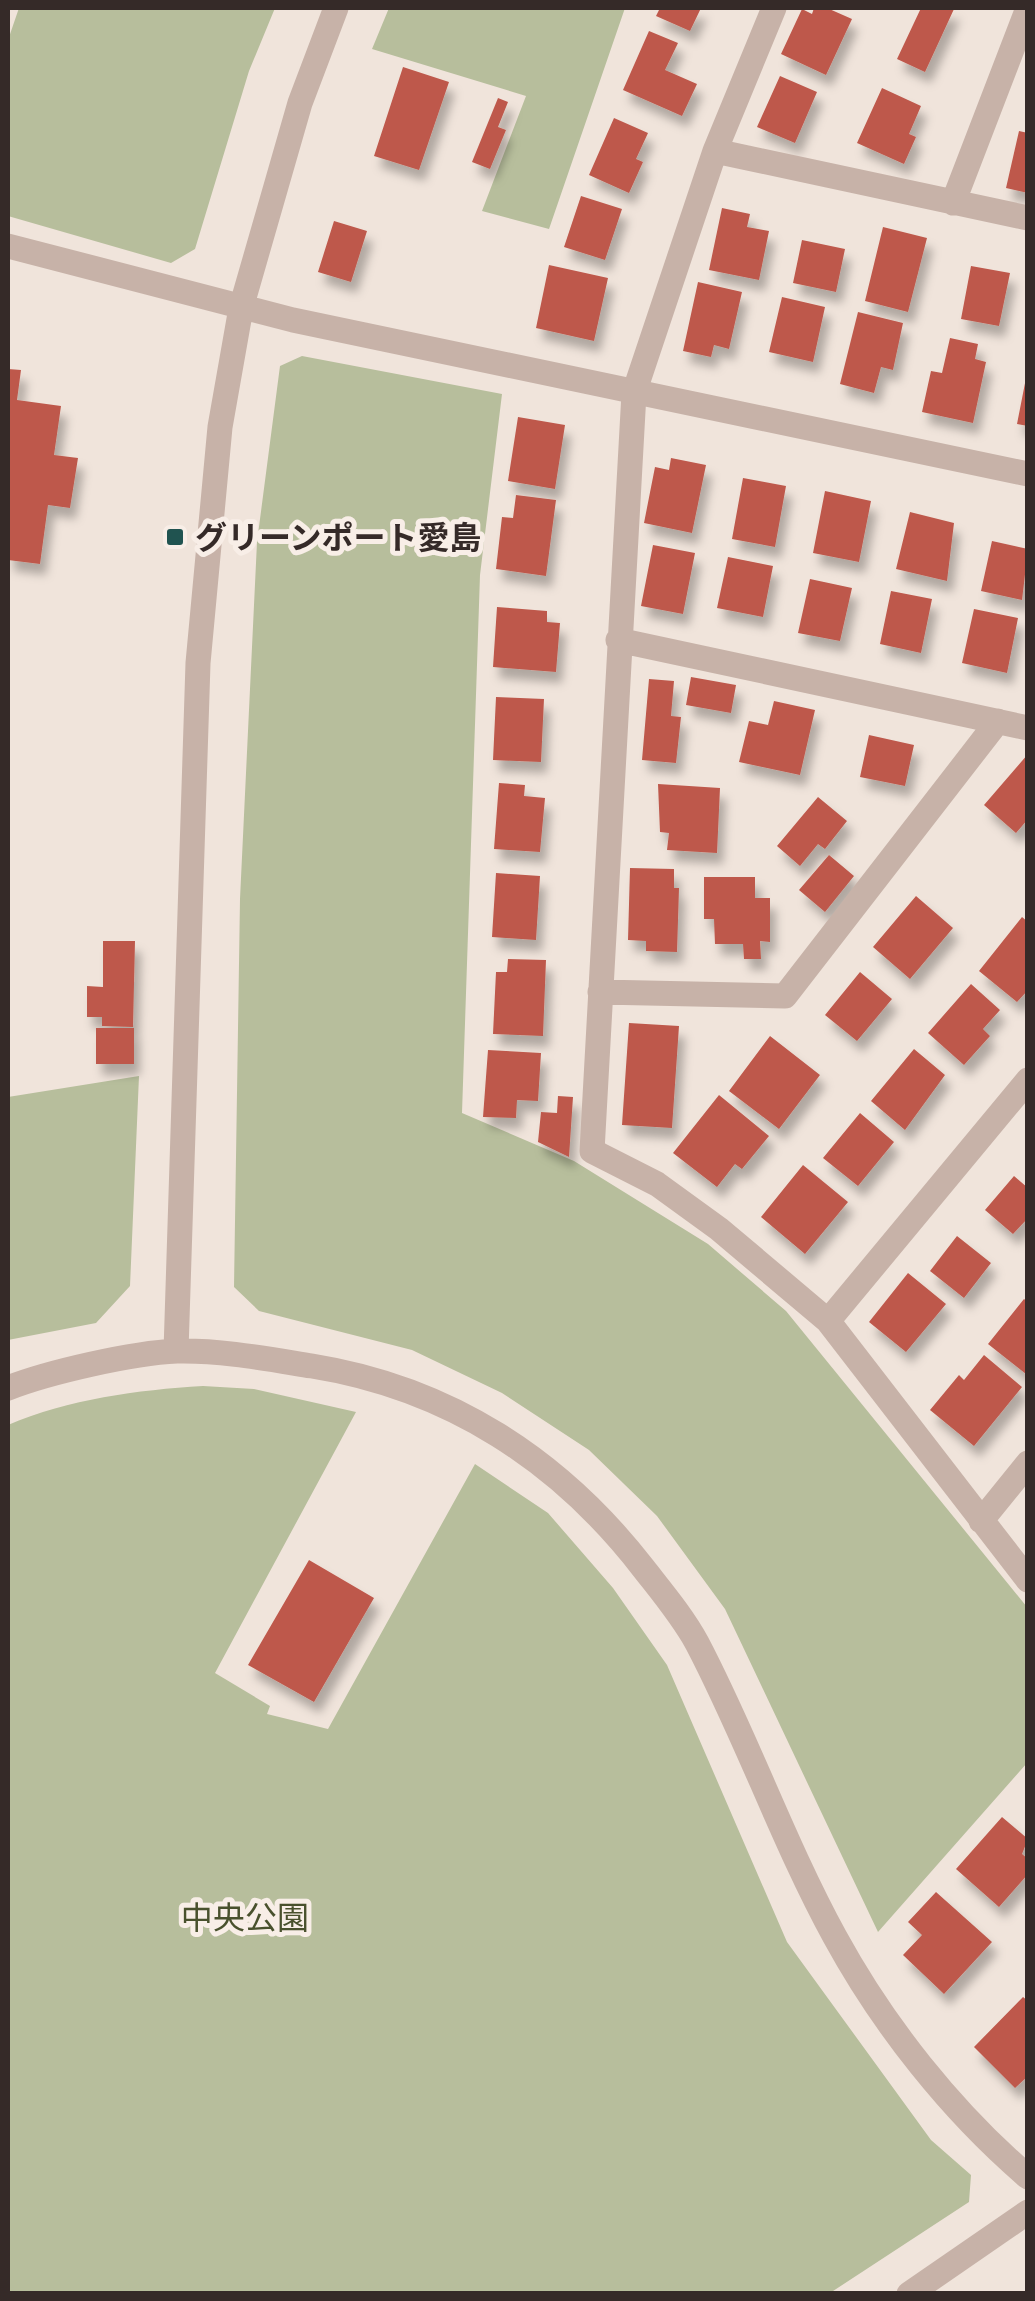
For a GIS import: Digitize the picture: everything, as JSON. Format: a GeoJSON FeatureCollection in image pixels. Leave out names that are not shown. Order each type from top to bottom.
{"type":"FeatureCollection","features":[{"type":"Feature","properties":{"kind":"street"},"geometry":{"type":"LineString","coordinates":[[176,1351],[198,663],[220,428],[241,308],[300,103],[336,8]]}},
{"type":"Feature","properties":{"kind":"street"},"geometry":{"type":"LineString","coordinates":[[774,8],[714,152],[634,393],[592,1151],[657,1184],[720,1229],[828,1321],[1028,1580]]}},
{"type":"Feature","properties":{"kind":"street"},"geometry":{"type":"LineString","coordinates":[[953,203],[1028,8]]}},
{"type":"Feature","properties":{"kind":"street"},"geometry":{"type":"LineString","coordinates":[[714,152],[1028,218]]}},
{"type":"Feature","properties":{"kind":"street"},"geometry":{"type":"LineString","coordinates":[[8,246],[241,308],[1028,474]]}},
{"type":"Feature","properties":{"kind":"street"},"geometry":{"type":"LineString","coordinates":[[618,640],[1028,728]]}},
{"type":"Feature","properties":{"kind":"street"},"geometry":{"type":"LineString","coordinates":[[600,992],[785,996],[998,721]]}},
{"type":"Feature","properties":{"kind":"street"},"geometry":{"type":"LineString","coordinates":[[828,1321],[1028,1080]]}},
{"type":"Feature","properties":{"kind":"street"},"geometry":{"type":"LineString","coordinates":[[8,1388],[32,1379],[176,1351],[327,1368],[382,1381],[448,1404],[506,1436],[559,1477],[614,1530],[694,1638],[834,1935],[861,1982],[950,2098],[1028,2177]]}},
{"type":"Feature","properties":{"kind":"street"},"geometry":{"type":"LineString","coordinates":[[981,1521],[1028,1463]]}},
{"type":"Feature","properties":{"kind":"street"},"geometry":{"type":"LineString","coordinates":[[909,2294],[1028,2212]]}},
{"type":"Feature","properties":{"kind":"green space"},"geometry":{"type":"Polygon","coordinates":[[[19,8],[275,8],[249,71],[195,249],[171,263],[8,216],[8,40],[19,8]]]}},
{"type":"Feature","properties":{"kind":"green space"},"geometry":{"type":"Polygon","coordinates":[[[389,8],[625,8],[549,229],[482,211],[526,96],[372,49],[389,8]]]}},
{"type":"Feature","properties":{"kind":"green space"},"geometry":{"type":"Polygon","coordinates":[[[302,356],[502,394],[480,575],[462,1113],[574,1161],[708,1244],[786,1311],[1027,1607],[1027,1763],[878,1932],[725,1609],[657,1516],[589,1450],[502,1393],[412,1350],[259,1311],[234,1287],[240,899],[257,542],[280,366],[302,356]]]}},
{"type":"Feature","properties":{"kind":"green space"},"geometry":{"type":"Polygon","coordinates":[[[139,1076],[130,1286],[96,1323],[8,1340],[8,1097],[139,1076]]]}},
{"type":"Feature","properties":{"kind":"green space","name":"中央公園"},"geometry":{"type":"Polygon","coordinates":[[[203,1386],[254,1389],[356,1412],[215,1673],[270,1706],[267,1714],[328,1729],[475,1464],[548,1513],[613,1588],[667,1665],[787,1942],[931,2140],[971,2175],[969,2202],[830,2293],[8,2293],[8,1425],[55,1408],[104,1397],[203,1386]]]}},
{"type":"Feature","properties":{"kind":"building"},"geometry":{"type":"Polygon","coordinates":[[[660,8],[701,8],[690,31],[656,16],[660,8]]]}},
{"type":"Feature","properties":{"kind":"building"},"geometry":{"type":"Polygon","coordinates":[[[814,8],[827,8],[852,19],[826,75],[781,54],[802,9],[812,14],[814,8]]]}},
{"type":"Feature","properties":{"kind":"building"},"geometry":{"type":"Polygon","coordinates":[[[921,8],[954,9],[925,72],[897,59],[921,8]]]}},
{"type":"Feature","properties":{"kind":"building"},"geometry":{"type":"Polygon","coordinates":[[[649,31],[678,43],[665,70],[697,84],[682,116],[623,90],[649,31]]]}},
{"type":"Feature","properties":{"kind":"building"},"geometry":{"type":"Polygon","coordinates":[[[403,67],[449,82],[419,170],[374,156],[403,67]]]}},
{"type":"Feature","properties":{"kind":"building"},"geometry":{"type":"Polygon","coordinates":[[[780,76],[817,92],[795,143],[757,127],[780,76]]]}},
{"type":"Feature","properties":{"kind":"building"},"geometry":{"type":"Polygon","coordinates":[[[882,88],[921,106],[909,134],[916,137],[904,164],[857,143],[882,88]]]}},
{"type":"Feature","properties":{"kind":"building"},"geometry":{"type":"Polygon","coordinates":[[[498,98],[508,102],[498,127],[506,130],[490,169],[472,162],[498,98]]]}},
{"type":"Feature","properties":{"kind":"building"},"geometry":{"type":"Polygon","coordinates":[[[614,118],[648,133],[636,159],[643,162],[629,193],[589,175],[614,118]]]}},
{"type":"Feature","properties":{"kind":"building"},"geometry":{"type":"Polygon","coordinates":[[[1019,131],[1028,133],[1028,193],[1006,188],[1019,131]]]}},
{"type":"Feature","properties":{"kind":"building"},"geometry":{"type":"Polygon","coordinates":[[[581,196],[622,209],[605,260],[564,247],[581,196]]]}},
{"type":"Feature","properties":{"kind":"building"},"geometry":{"type":"Polygon","coordinates":[[[722,208],[750,214],[747,227],[769,231],[759,280],[709,270],[722,208]]]}},
{"type":"Feature","properties":{"kind":"building"},"geometry":{"type":"Polygon","coordinates":[[[334,221],[367,231],[351,282],[318,272],[334,221]]]}},
{"type":"Feature","properties":{"kind":"building"},"geometry":{"type":"Polygon","coordinates":[[[883,227],[927,238],[908,312],[865,301],[883,227]]]}},
{"type":"Feature","properties":{"kind":"building"},"geometry":{"type":"Polygon","coordinates":[[[802,240],[845,249],[836,292],[793,283],[802,240]]]}},
{"type":"Feature","properties":{"kind":"building"},"geometry":{"type":"Polygon","coordinates":[[[549,265],[608,278],[594,341],[536,328],[549,265]]]}},
{"type":"Feature","properties":{"kind":"building"},"geometry":{"type":"Polygon","coordinates":[[[971,266],[1010,273],[999,326],[961,319],[971,266]]]}},
{"type":"Feature","properties":{"kind":"building"},"geometry":{"type":"Polygon","coordinates":[[[698,282],[742,292],[729,349],[714,345],[711,357],[683,351],[698,282]]]}},
{"type":"Feature","properties":{"kind":"building"},"geometry":{"type":"Polygon","coordinates":[[[782,297],[825,307],[813,362],[769,352],[782,297]]]}},
{"type":"Feature","properties":{"kind":"building"},"geometry":{"type":"Polygon","coordinates":[[[858,312],[903,323],[893,370],[881,367],[874,393],[840,384],[858,312]]]}},
{"type":"Feature","properties":{"kind":"building"},"geometry":{"type":"Polygon","coordinates":[[[950,338],[978,344],[975,359],[986,362],[973,423],[922,412],[931,371],[942,373],[950,338]]]}},
{"type":"Feature","properties":{"kind":"building"},"geometry":{"type":"Polygon","coordinates":[[[8,369],[21,370],[17,400],[61,406],[54,455],[78,458],[70,508],[48,505],[40,564],[8,560],[8,369]]]}},
{"type":"Feature","properties":{"kind":"building"},"geometry":{"type":"Polygon","coordinates":[[[1028,378],[1028,426],[1017,424],[1028,378]]]}},
{"type":"Feature","properties":{"kind":"building"},"geometry":{"type":"Polygon","coordinates":[[[518,417],[565,425],[555,489],[508,481],[518,417]]]}},
{"type":"Feature","properties":{"kind":"building"},"geometry":{"type":"Polygon","coordinates":[[[671,458],[706,465],[692,533],[644,523],[655,467],[669,470],[671,458]]]}},
{"type":"Feature","properties":{"kind":"building"},"geometry":{"type":"Polygon","coordinates":[[[743,478],[786,486],[775,547],[732,539],[743,478]]]}},
{"type":"Feature","properties":{"kind":"building"},"geometry":{"type":"Polygon","coordinates":[[[825,491],[871,501],[859,562],[813,553],[825,491]]]}},
{"type":"Feature","properties":{"kind":"building"},"geometry":{"type":"Polygon","coordinates":[[[516,495],[556,500],[546,576],[496,569],[502,517],[513,518],[516,495]]]}},
{"type":"Feature","properties":{"kind":"building"},"geometry":{"type":"Polygon","coordinates":[[[910,512],[954,523],[947,581],[896,569],[910,512]]]}},
{"type":"Feature","properties":{"kind":"building"},"geometry":{"type":"Polygon","coordinates":[[[992,541],[1028,549],[1022,600],[981,591],[992,541]]]}},
{"type":"Feature","properties":{"kind":"building"},"geometry":{"type":"Polygon","coordinates":[[[653,545],[695,553],[683,614],[641,606],[653,545]]]}},
{"type":"Feature","properties":{"kind":"building"},"geometry":{"type":"Polygon","coordinates":[[[728,557],[773,566],[763,617],[717,608],[728,557]]]}},
{"type":"Feature","properties":{"kind":"building"},"geometry":{"type":"Polygon","coordinates":[[[810,579],[852,588],[840,641],[798,633],[810,579]]]}},
{"type":"Feature","properties":{"kind":"building"},"geometry":{"type":"Polygon","coordinates":[[[891,591],[932,599],[921,653],[880,644],[891,591]]]}},
{"type":"Feature","properties":{"kind":"building"},"geometry":{"type":"Polygon","coordinates":[[[497,607],[547,611],[547,622],[560,623],[556,672],[493,667],[497,607]]]}},
{"type":"Feature","properties":{"kind":"building"},"geometry":{"type":"Polygon","coordinates":[[[974,609],[1018,618],[1007,673],[962,663],[974,609]]]}},
{"type":"Feature","properties":{"kind":"building"},"geometry":{"type":"Polygon","coordinates":[[[691,677],[736,685],[731,713],[686,705],[691,677]]]}},
{"type":"Feature","properties":{"kind":"building"},"geometry":{"type":"Polygon","coordinates":[[[649,679],[674,681],[671,716],[681,717],[676,763],[642,760],[649,679]]]}},
{"type":"Feature","properties":{"kind":"building"},"geometry":{"type":"Polygon","coordinates":[[[496,697],[544,699],[541,762],[493,760],[496,697]]]}},
{"type":"Feature","properties":{"kind":"building"},"geometry":{"type":"Polygon","coordinates":[[[774,701],[815,710],[800,775],[739,762],[749,721],[768,725],[774,701]]]}},
{"type":"Feature","properties":{"kind":"building"},"geometry":{"type":"Polygon","coordinates":[[[869,735],[914,745],[905,786],[860,777],[869,735]]]}},
{"type":"Feature","properties":{"kind":"building"},"geometry":{"type":"Polygon","coordinates":[[[1028,754],[1028,819],[1016,833],[984,805],[1028,754]]]}},
{"type":"Feature","properties":{"kind":"building"},"geometry":{"type":"Polygon","coordinates":[[[499,783],[525,785],[524,796],[545,798],[540,852],[494,849],[499,783]]]}},
{"type":"Feature","properties":{"kind":"building"},"geometry":{"type":"Polygon","coordinates":[[[658,784],[720,788],[717,853],[667,850],[669,833],[660,832],[658,784]]]}},
{"type":"Feature","properties":{"kind":"building"},"geometry":{"type":"Polygon","coordinates":[[[818,797],[847,821],[825,849],[818,844],[800,866],[777,846],[818,797]]]}},
{"type":"Feature","properties":{"kind":"building"},"geometry":{"type":"Polygon","coordinates":[[[829,855],[854,876],[825,912],[799,890],[829,855]]]}},
{"type":"Feature","properties":{"kind":"building"},"geometry":{"type":"Polygon","coordinates":[[[630,868],[674,869],[674,888],[679,888],[677,952],[646,951],[646,941],[628,940],[630,868]]]}},
{"type":"Feature","properties":{"kind":"building"},"geometry":{"type":"Polygon","coordinates":[[[496,873],[540,876],[536,940],[492,937],[496,873]]]}},
{"type":"Feature","properties":{"kind":"building"},"geometry":{"type":"Polygon","coordinates":[[[704,877],[755,877],[755,898],[770,898],[770,942],[760,941],[761,959],[744,959],[743,944],[715,944],[714,919],[704,919],[704,877]]]}},
{"type":"Feature","properties":{"kind":"building"},"geometry":{"type":"Polygon","coordinates":[[[916,896],[953,928],[910,979],[873,947],[916,896]]]}},
{"type":"Feature","properties":{"kind":"building"},"geometry":{"type":"Polygon","coordinates":[[[1022,917],[1028,922],[1028,990],[1017,1002],[979,971],[1022,917]]]}},
{"type":"Feature","properties":{"kind":"building"},"geometry":{"type":"Polygon","coordinates":[[[103,941],[135,941],[133,1027],[102,1026],[102,1017],[87,1017],[87,986],[103,987],[103,941]]]}},
{"type":"Feature","properties":{"kind":"building"},"geometry":{"type":"Polygon","coordinates":[[[508,959],[546,960],[543,1036],[493,1034],[496,972],[507,972],[508,959]]]}},
{"type":"Feature","properties":{"kind":"building"},"geometry":{"type":"Polygon","coordinates":[[[860,972],[892,999],[857,1041],[825,1015],[860,972]]]}},
{"type":"Feature","properties":{"kind":"building"},"geometry":{"type":"Polygon","coordinates":[[[971,984],[1000,1010],[983,1029],[990,1036],[964,1065],[928,1033],[971,984]]]}},
{"type":"Feature","properties":{"kind":"building"},"geometry":{"type":"Polygon","coordinates":[[[629,1023],[679,1026],[672,1128],[622,1125],[629,1023]]]}},
{"type":"Feature","properties":{"kind":"building"},"geometry":{"type":"Polygon","coordinates":[[[96,1028],[134,1028],[134,1064],[96,1064],[96,1028]]]}},
{"type":"Feature","properties":{"kind":"building"},"geometry":{"type":"Polygon","coordinates":[[[770,1036],[820,1075],[779,1129],[729,1091],[770,1036]]]}},
{"type":"Feature","properties":{"kind":"building"},"geometry":{"type":"Polygon","coordinates":[[[914,1049],[945,1075],[905,1130],[871,1101],[914,1049]]]}},
{"type":"Feature","properties":{"kind":"building"},"geometry":{"type":"Polygon","coordinates":[[[488,1050],[541,1053],[538,1101],[517,1100],[516,1118],[483,1117],[488,1050]]]}},
{"type":"Feature","properties":{"kind":"building"},"geometry":{"type":"Polygon","coordinates":[[[719,1095],[769,1136],[742,1169],[735,1164],[717,1187],[673,1153],[719,1095]]]}},
{"type":"Feature","properties":{"kind":"building"},"geometry":{"type":"Polygon","coordinates":[[[558,1096],[573,1097],[569,1157],[538,1142],[541,1112],[557,1113],[558,1096]]]}},
{"type":"Feature","properties":{"kind":"building"},"geometry":{"type":"Polygon","coordinates":[[[860,1113],[894,1142],[858,1186],[823,1158],[860,1113]]]}},
{"type":"Feature","properties":{"kind":"building"},"geometry":{"type":"Polygon","coordinates":[[[803,1165],[848,1202],[805,1254],[761,1217],[803,1165]]]}},
{"type":"Feature","properties":{"kind":"building"},"geometry":{"type":"Polygon","coordinates":[[[1014,1176],[1028,1188],[1028,1218],[1013,1234],[985,1210],[1014,1176]]]}},
{"type":"Feature","properties":{"kind":"building"},"geometry":{"type":"Polygon","coordinates":[[[957,1236],[991,1263],[964,1298],[930,1271],[957,1236]]]}},
{"type":"Feature","properties":{"kind":"building"},"geometry":{"type":"Polygon","coordinates":[[[908,1273],[946,1304],[906,1352],[869,1322],[908,1273]]]}},
{"type":"Feature","properties":{"kind":"building"},"geometry":{"type":"Polygon","coordinates":[[[1024,1299],[1028,1302],[1026,1374],[988,1344],[1024,1299]]]}},
{"type":"Feature","properties":{"kind":"building"},"geometry":{"type":"Polygon","coordinates":[[[984,1355],[1022,1387],[974,1446],[930,1410],[959,1375],[964,1380],[984,1355]]]}},
{"type":"Feature","properties":{"kind":"building"},"geometry":{"type":"Polygon","coordinates":[[[309,1560],[374,1598],[314,1702],[248,1665],[309,1560]]]}},
{"type":"Feature","properties":{"kind":"building"},"geometry":{"type":"Polygon","coordinates":[[[1002,1817],[1028,1839],[1022,1854],[1028,1859],[1028,1874],[999,1907],[956,1869],[1002,1817]]]}},
{"type":"Feature","properties":{"kind":"building"},"geometry":{"type":"Polygon","coordinates":[[[936,1892],[992,1942],[944,1994],[903,1955],[922,1935],[908,1922],[936,1892]]]}},
{"type":"Feature","properties":{"kind":"building"},"geometry":{"type":"Polygon","coordinates":[[[1023,1997],[1028,2001],[1028,2076],[1015,2088],[974,2047],[1023,1997]]]}},
{"type":"Feature","properties":{"kind":"place","name":"グリーンポート愛島"},"geometry":{"type":"Point","coordinates":[175,537]}}]}
